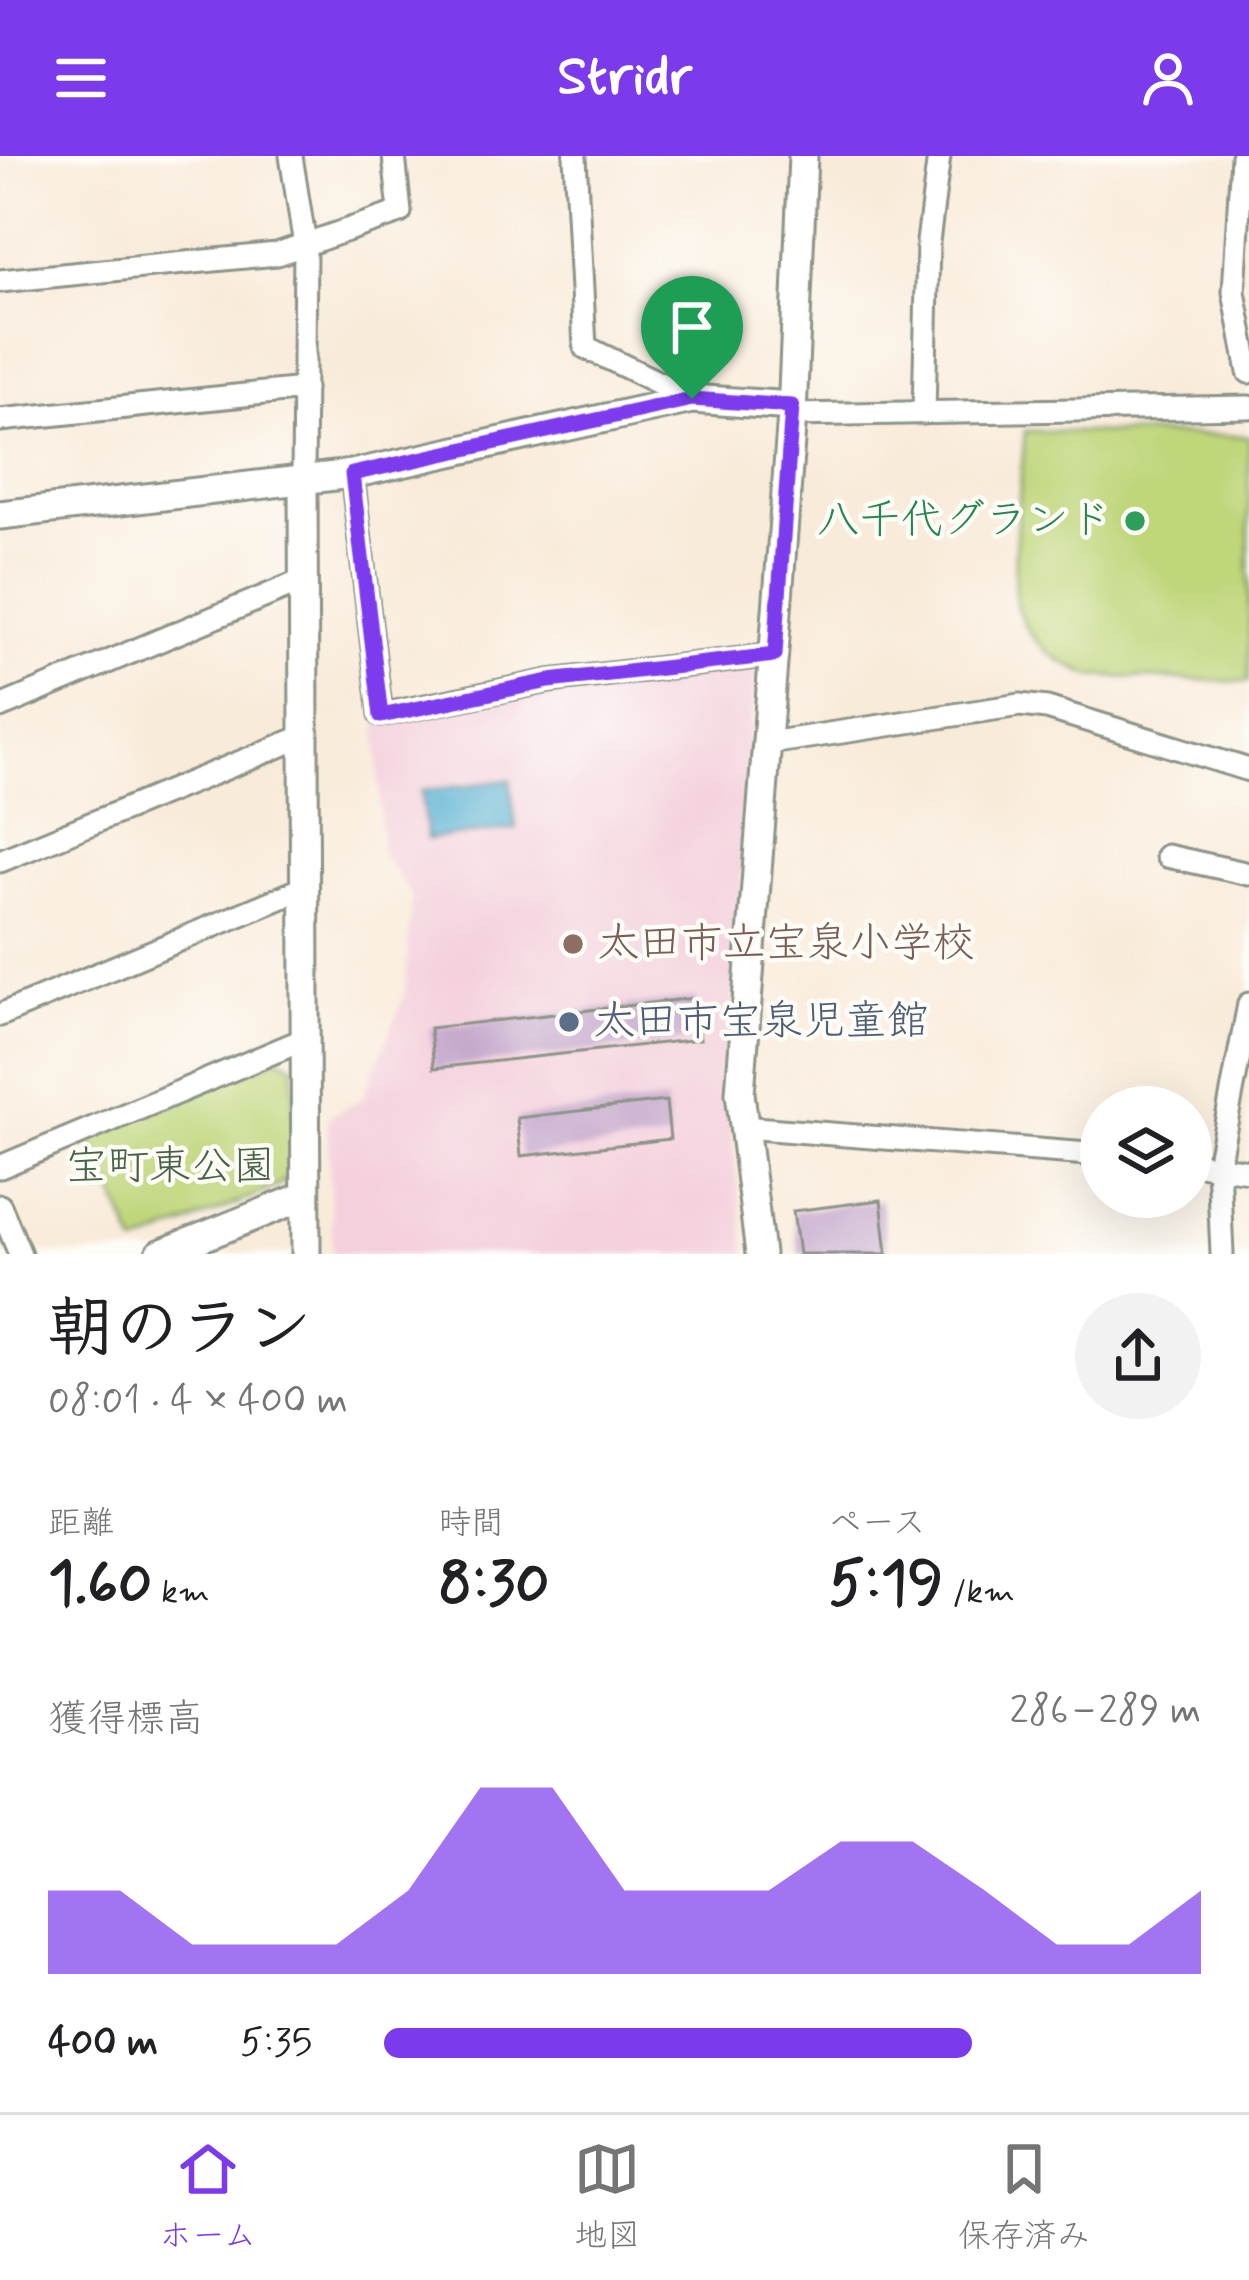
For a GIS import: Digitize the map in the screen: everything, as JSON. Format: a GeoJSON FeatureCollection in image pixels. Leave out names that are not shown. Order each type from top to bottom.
{"type":"FeatureCollection","features":[{"type":"Feature","properties":{"kind":"street"},"geometry":{"type":"LineString","coordinates":[[291,156],[305,245],[306,1254]]}},
{"type":"Feature","properties":{"kind":"street"},"geometry":{"type":"LineString","coordinates":[[0,281],[277,254],[400,212],[394,156]]}},
{"type":"Feature","properties":{"kind":"street"},"geometry":{"type":"LineString","coordinates":[[575,156],[585,347],[692,399]]}},
{"type":"Feature","properties":{"kind":"street"},"geometry":{"type":"LineString","coordinates":[[760,1254],[742,1127],[792,410],[803,156]]}},
{"type":"Feature","properties":{"kind":"street"},"geometry":{"type":"LineString","coordinates":[[924,412],[928,242],[939,156]]}},
{"type":"Feature","properties":{"kind":"street"},"geometry":{"type":"LineString","coordinates":[[1249,156],[1242,156],[1234,292],[1249,372]]}},
{"type":"Feature","properties":{"kind":"street"},"geometry":{"type":"LineString","coordinates":[[0,420],[304,388]]}},
{"type":"Feature","properties":{"kind":"street"},"geometry":{"type":"LineString","coordinates":[[0,515],[352,474],[692,399],[792,410],[924,412],[1249,407]]}},
{"type":"Feature","properties":{"kind":"street"},"geometry":{"type":"LineString","coordinates":[[352,474],[381,716],[549,681],[775,655]]}},
{"type":"Feature","properties":{"kind":"street"},"geometry":{"type":"LineString","coordinates":[[0,707],[304,580]]}},
{"type":"Feature","properties":{"kind":"street"},"geometry":{"type":"LineString","coordinates":[[769,743],[1020,705],[1047,707],[1249,770]]}},
{"type":"Feature","properties":{"kind":"street"},"geometry":{"type":"LineString","coordinates":[[0,861],[304,736]]}},
{"type":"Feature","properties":{"kind":"street"},"geometry":{"type":"LineString","coordinates":[[1167,856],[1249,874]]}},
{"type":"Feature","properties":{"kind":"street"},"geometry":{"type":"LineString","coordinates":[[0,1015],[304,888]]}},
{"type":"Feature","properties":{"kind":"street"},"geometry":{"type":"LineString","coordinates":[[1222,1254],[1218,1165],[1249,1004]]}},
{"type":"Feature","properties":{"kind":"street"},"geometry":{"type":"LineString","coordinates":[[0,1167],[304,1039]]}},
{"type":"Feature","properties":{"kind":"street"},"geometry":{"type":"LineString","coordinates":[[742,1127],[1080,1153]]}},
{"type":"Feature","properties":{"kind":"street"},"geometry":{"type":"LineString","coordinates":[[1212,1164],[1249,1171]]}},
{"type":"Feature","properties":{"kind":"street"},"geometry":{"type":"LineString","coordinates":[[160,1254],[304,1196]]}},
{"type":"Feature","properties":{"kind":"street"},"geometry":{"type":"LineString","coordinates":[[0,1206],[20,1254]]}},
{"type":"Feature","properties":{"kind":"shaded area","name":"太田市立宝泉小学校"},"geometry":{"type":"Polygon","coordinates":[[[756,663],[727,1098],[746,1254],[333,1254],[327,1118],[363,1098],[405,994],[412,895],[381,853],[377,722],[549,686],[756,663]]]}},
{"type":"Feature","properties":{"kind":"green space","name":"八千代グランド"},"geometry":{"type":"Polygon","coordinates":[[[1025,431],[1249,436],[1249,682],[1093,676],[1069,666],[1038,643],[1015,596],[1025,431]]]}},
{"type":"Feature","properties":{"kind":"green space","name":"宝町東公園"},"geometry":{"type":"Polygon","coordinates":[[[280,1057],[294,1065],[294,1167],[280,1185],[136,1246],[90,1136],[280,1057]]]}},
{"type":"Feature","properties":{"kind":"water"},"geometry":{"type":"Polygon","coordinates":[[[510,780],[516,829],[427,839],[421,791],[510,780]]]}},
{"type":"Feature","properties":{"kind":"building"},"geometry":{"type":"Polygon","coordinates":[[[695,998],[700,1039],[434,1068],[430,1028],[695,998]]]}},
{"type":"Feature","properties":{"kind":"building"},"geometry":{"type":"Polygon","coordinates":[[[666,1101],[670,1139],[521,1156],[517,1118],[666,1101]]]}},
{"type":"Feature","properties":{"kind":"building"},"geometry":{"type":"Polygon","coordinates":[[[881,1200],[887,1254],[799,1254],[793,1211],[881,1200]]]}},
{"type":"Feature","properties":{"kind":"place","name":"八千代グランド"},"geometry":{"type":"Point","coordinates":[1135,521]}},
{"type":"Feature","properties":{"kind":"place","name":"太田市立宝泉小学校"},"geometry":{"type":"Point","coordinates":[573,944]}},
{"type":"Feature","properties":{"kind":"place","name":"太田市宝泉児童館"},"geometry":{"type":"Point","coordinates":[569,1022]}},
{"type":"Feature","properties":{"kind":"route"},"geometry":{"type":"LineString","coordinates":[[692,399],[792,406],[775,655],[549,681],[381,716],[378,657],[352,474],[692,399]]}}]}
